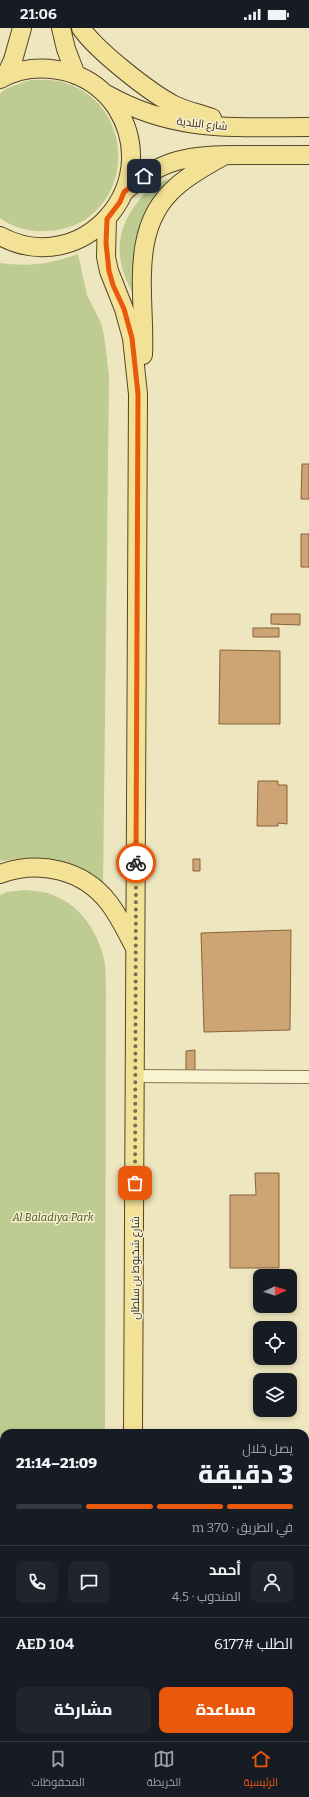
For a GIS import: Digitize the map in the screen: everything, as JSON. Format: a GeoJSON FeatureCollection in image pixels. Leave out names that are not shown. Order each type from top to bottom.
{"type":"FeatureCollection","features":[{"type":"Feature","properties":{"kind":"main road"},"geometry":{"type":"LineString","coordinates":[[3,77],[13,60],[22,28]]}},
{"type":"Feature","properties":{"kind":"main road"},"geometry":{"type":"LineString","coordinates":[[61,28],[66,49],[76,75]]}},
{"type":"Feature","properties":{"kind":"main road"},"geometry":{"type":"LineString","coordinates":[[81,28],[87,38],[155,93],[189,111],[205,115],[237,127]]}},
{"type":"Feature","properties":{"kind":"main road"},"geometry":{"type":"LineString","coordinates":[[0,236],[21,245],[37,247],[52,247],[68,244],[82,238],[95,230],[107,219],[117,206],[129,177],[131,162],[127,131],[121,116],[113,103],[102,91],[90,82],[59,69],[41,68],[23,70],[3,77]]}},
{"type":"Feature","properties":{"kind":"main road","name":"شارع البلدية"},"geometry":{"type":"LineString","coordinates":[[102,91],[138,110],[169,120],[196,125],[237,127],[309,127]]}},
{"type":"Feature","properties":{"kind":"main road"},"geometry":{"type":"LineString","coordinates":[[138,394],[144,342],[142,263],[148,230],[157,210],[174,188],[187,177],[225,155]]}},
{"type":"Feature","properties":{"kind":"main road"},"geometry":{"type":"LineString","coordinates":[[124,192],[144,176],[166,164],[195,156],[309,155]]}},
{"type":"Feature","properties":{"kind":"main road","name":"شارع شخبوط بن سلطان"},"geometry":{"type":"LineString","coordinates":[[107,219],[106,243],[109,271],[113,285],[124,309],[132,338],[138,394],[134,1429]]}},
{"type":"Feature","properties":{"kind":"main road"},"geometry":{"type":"LineString","coordinates":[[0,874],[26,867],[40,867],[69,873],[84,880],[97,890],[108,902],[136,949]]}},
{"type":"Feature","properties":{"kind":"street"},"geometry":{"type":"LineString","coordinates":[[135,1076],[309,1077]]}},
{"type":"Feature","properties":{"kind":"green space"},"geometry":{"type":"Polygon","coordinates":[[[30,80],[58,81],[86,93],[105,112],[116,136],[118,162],[112,187],[98,209],[76,225],[46,231],[33,231],[22,229],[0,218],[0,94],[5,89],[30,80]]]}},
{"type":"Feature","properties":{"kind":"green space"},"geometry":{"type":"Polygon","coordinates":[[[170,178],[148,207],[135,243],[134,295],[123,272],[121,261],[120,250],[123,227],[136,204],[145,194],[155,185],[170,178]]]}},
{"type":"Feature","properties":{"kind":"green space"},"geometry":{"type":"Polygon","coordinates":[[[78,254],[87,295],[101,323],[109,376],[103,891],[44,862],[24,859],[0,861],[0,263],[21,265],[40,264],[78,254]]]}},
{"type":"Feature","properties":{"kind":"green space","name":"Al Baladiya Park"},"geometry":{"type":"Polygon","coordinates":[[[25,890],[39,891],[50,894],[73,906],[94,932],[103,953],[106,978],[105,1429],[0,1429],[0,895],[7,892],[25,890]]]}},
{"type":"Feature","properties":{"kind":"building"},"geometry":{"type":"Polygon","coordinates":[[[302,464],[309,464],[309,499],[301,499],[302,464]]]}},
{"type":"Feature","properties":{"kind":"building"},"geometry":{"type":"Polygon","coordinates":[[[301,534],[309,534],[309,567],[301,567],[301,534]]]}},
{"type":"Feature","properties":{"kind":"building"},"geometry":{"type":"Polygon","coordinates":[[[271,614],[300,614],[300,625],[271,624],[271,614]]]}},
{"type":"Feature","properties":{"kind":"building"},"geometry":{"type":"Polygon","coordinates":[[[253,628],[279,628],[279,637],[253,637],[253,628]]]}},
{"type":"Feature","properties":{"kind":"building"},"geometry":{"type":"Polygon","coordinates":[[[220,650],[280,651],[280,724],[219,724],[220,650]]]}},
{"type":"Feature","properties":{"kind":"building"},"geometry":{"type":"Polygon","coordinates":[[[258,781],[278,781],[278,785],[287,785],[287,824],[278,823],[278,826],[257,826],[258,781]]]}},
{"type":"Feature","properties":{"kind":"building"},"geometry":{"type":"Polygon","coordinates":[[[193,859],[200,859],[200,871],[193,871],[193,859]]]}},
{"type":"Feature","properties":{"kind":"building"},"geometry":{"type":"Polygon","coordinates":[[[291,930],[290,1030],[204,1032],[201,933],[291,930]]]}},
{"type":"Feature","properties":{"kind":"building"},"geometry":{"type":"Polygon","coordinates":[[[195,1050],[195,1072],[186,1072],[186,1051],[195,1050]]]}},
{"type":"Feature","properties":{"kind":"building"},"geometry":{"type":"Polygon","coordinates":[[[255,1173],[279,1173],[279,1268],[230,1268],[230,1195],[256,1195],[255,1173]]]}},
{"type":"Feature","properties":{"kind":"way so far"},"geometry":{"type":"LineString","coordinates":[[135,1183],[136,863]]}},
{"type":"Feature","properties":{"kind":"route"},"geometry":{"type":"LineString","coordinates":[[136,863],[137,368],[129,324],[113,285],[109,271],[106,257],[106,243],[107,219],[120,202],[124,192],[144,176]]}}]}
